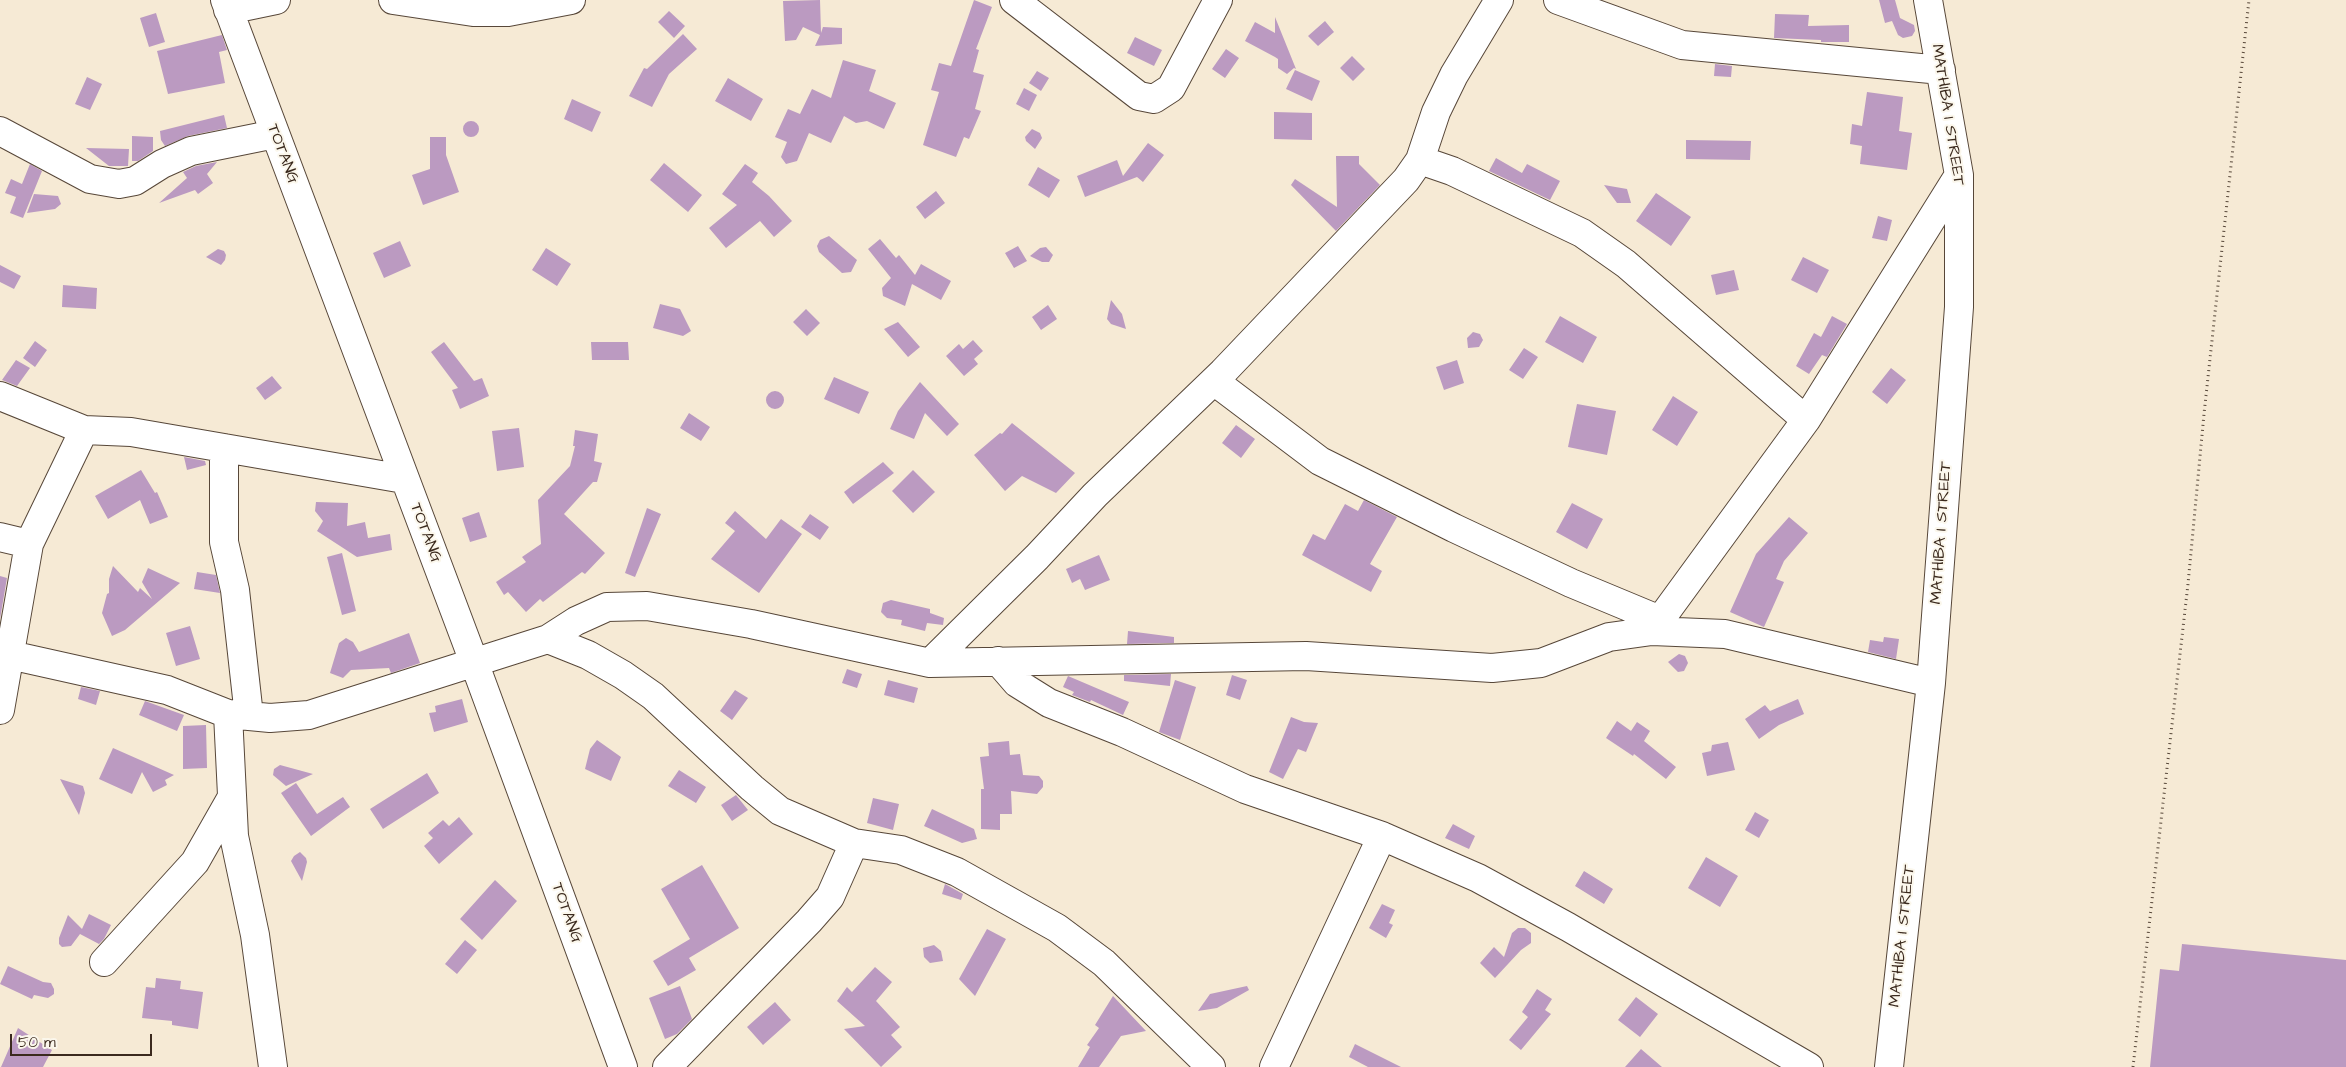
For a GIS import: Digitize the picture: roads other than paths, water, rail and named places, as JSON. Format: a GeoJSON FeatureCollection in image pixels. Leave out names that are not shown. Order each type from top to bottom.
{"type":"FeatureCollection","features":[{"type":"Feature","properties":{"kind":"street"},"geometry":{"type":"LineString","coordinates":[[227,5],[276,0]]}},
{"type":"Feature","properties":{"kind":"street"},"geometry":{"type":"LineString","coordinates":[[393,0],[473,12],[571,0]]}},
{"type":"Feature","properties":{"kind":"street"},"geometry":{"type":"LineString","coordinates":[[1014,0],[1139,96],[1154,99],[1171,88],[1218,0]]}},
{"type":"Feature","properties":{"kind":"street"},"geometry":{"type":"LineString","coordinates":[[930,662],[1037,557],[1095,495],[1214,381],[1406,180],[1420,160],[1436,112],[1445,94],[1499,0]]}},
{"type":"Feature","properties":{"kind":"street"},"geometry":{"type":"LineString","coordinates":[[1558,0],[1682,45],[1941,70]]}},
{"type":"Feature","properties":{"kind":"street","name":"MATHIBA I STREET"},"geometry":{"type":"LineString","coordinates":[[1889,1067],[1931,683],[1959,307],[1959,175],[1928,0]]}},
{"type":"Feature","properties":{"kind":"street","name":"TOTANG"},"geometry":{"type":"LineString","coordinates":[[227,5],[474,662],[623,1067]]}},
{"type":"Feature","properties":{"kind":"street"},"geometry":{"type":"LineString","coordinates":[[0,131],[90,179],[119,184],[135,181],[162,164],[191,151],[275,134]]}},
{"type":"Feature","properties":{"kind":"street"},"geometry":{"type":"LineString","coordinates":[[1420,160],[1452,171],[1582,233],[1639,276],[1806,420]]}},
{"type":"Feature","properties":{"kind":"street"},"geometry":{"type":"LineString","coordinates":[[1656,626],[1806,420],[1959,175]]}},
{"type":"Feature","properties":{"kind":"street"},"geometry":{"type":"LineString","coordinates":[[1214,381],[1320,461],[1656,626]]}},
{"type":"Feature","properties":{"kind":"street"},"geometry":{"type":"LineString","coordinates":[[0,396],[84,430],[131,432],[404,479]]}},
{"type":"Feature","properties":{"kind":"street"},"geometry":{"type":"LineString","coordinates":[[0,710],[8,640],[29,544],[84,430]]}},
{"type":"Feature","properties":{"kind":"street"},"geometry":{"type":"LineString","coordinates":[[224,448],[224,542],[235,590],[239,715],[232,797],[234,836],[255,936],[273,1067]]}},
{"type":"Feature","properties":{"kind":"street"},"geometry":{"type":"LineString","coordinates":[[0,537],[29,544]]}},
{"type":"Feature","properties":{"kind":"street"},"geometry":{"type":"LineString","coordinates":[[8,640],[167,690],[239,715],[270,718],[309,715],[548,639],[576,621],[607,607],[647,606],[751,624],[930,662],[1306,656],[1492,668],[1541,663],[1609,637],[1656,626],[1725,634],[1931,683]]}},
{"type":"Feature","properties":{"kind":"street"},"geometry":{"type":"LineString","coordinates":[[548,639],[588,655],[623,675],[653,696],[780,812],[854,843],[901,850],[957,872],[1057,928],[1104,963],[1211,1067]]}},
{"type":"Feature","properties":{"kind":"street"},"geometry":{"type":"LineString","coordinates":[[998,661],[1017,683],[1049,703],[1122,732],[1244,789],[1382,836],[1486,882],[1568,927],[1809,1067]]}},
{"type":"Feature","properties":{"kind":"street"},"geometry":{"type":"LineString","coordinates":[[104,962],[195,862],[232,797]]}},
{"type":"Feature","properties":{"kind":"street"},"geometry":{"type":"LineString","coordinates":[[1274,1067],[1382,836]]}},
{"type":"Feature","properties":{"kind":"street"},"geometry":{"type":"LineString","coordinates":[[667,1067],[830,897],[854,843]]}}]}
